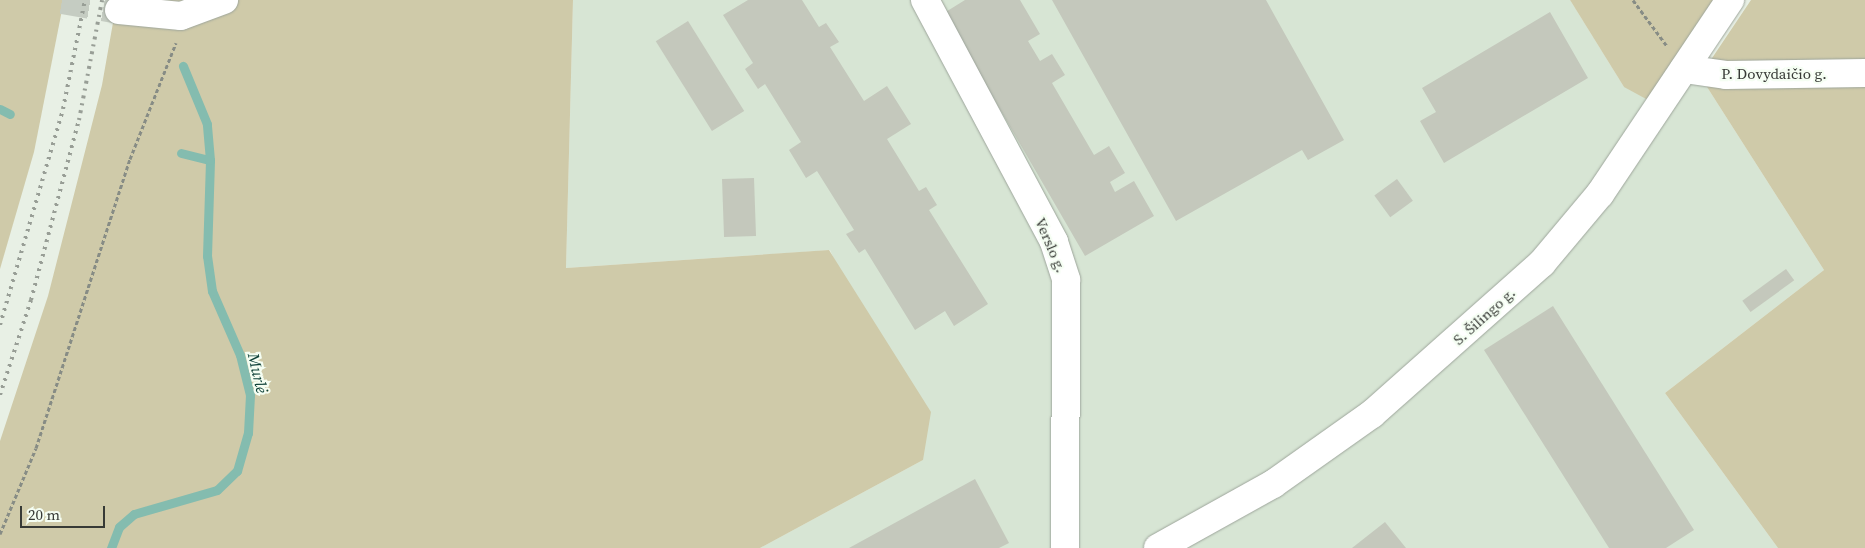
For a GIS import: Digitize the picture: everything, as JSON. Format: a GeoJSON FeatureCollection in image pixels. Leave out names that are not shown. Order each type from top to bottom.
{"type":"FeatureCollection","features":[{"type":"Feature","properties":{"kind":"street"},"geometry":{"type":"LineString","coordinates":[[119,10],[181,16],[224,0]]}},
{"type":"Feature","properties":{"kind":"street","name":"Verslo g."},"geometry":{"type":"LineString","coordinates":[[926,0],[1054,242],[1066,280],[1065,548]]}},
{"type":"Feature","properties":{"kind":"street","name":"S. Šilingo g."},"geometry":{"type":"LineString","coordinates":[[1158,548],[1273,484],[1372,414],[1462,337],[1548,256],[1600,194],[1730,0]]}},
{"type":"Feature","properties":{"kind":"street","name":"P. Dovydaičio g."},"geometry":{"type":"LineString","coordinates":[[1684,69],[1726,75],[1865,73]]}},
{"type":"Feature","properties":{"kind":"path"},"geometry":{"type":"LineString","coordinates":[[1633,0],[1684,69]]}},
{"type":"Feature","properties":{"kind":"path"},"geometry":{"type":"LineString","coordinates":[[0,534],[36,448],[130,159],[176,42],[182,24],[181,16]]}},
{"type":"Feature","properties":{"kind":"shaded area"},"geometry":{"type":"Polygon","coordinates":[[[0,0],[64,0],[34,152],[0,269],[0,0]]]}},
{"type":"Feature","properties":{"kind":"shaded area"},"geometry":{"type":"Polygon","coordinates":[[[117,0],[573,0],[566,268],[829,250],[931,412],[923,460],[760,548],[0,548],[0,441],[48,296],[102,85],[117,0]]]}},
{"type":"Feature","properties":{"kind":"shaded area"},"geometry":{"type":"Polygon","coordinates":[[[573,0],[1570,0],[1624,87],[1700,76],[1824,270],[1665,393],[1778,548],[760,548],[923,460],[830,250],[566,268],[573,0]]]}},
{"type":"Feature","properties":{"kind":"shaded area"},"geometry":{"type":"Polygon","coordinates":[[[1570,0],[1715,0],[1648,100],[1624,87],[1570,0]]]}},
{"type":"Feature","properties":{"kind":"shaded area"},"geometry":{"type":"Polygon","coordinates":[[[1751,0],[1865,0],[1865,548],[1778,548],[1665,393],[1824,270],[1700,76],[1751,0]]]}},
{"type":"Feature","properties":{"kind":"building"},"geometry":{"type":"Polygon","coordinates":[[[748,0],[802,0],[819,27],[826,23],[839,42],[830,47],[864,101],[887,86],[911,124],[887,139],[919,191],[926,187],[937,205],[929,210],[988,304],[954,326],[945,311],[915,330],[865,249],[859,253],[846,234],[854,230],[817,171],[806,178],[789,150],[801,142],[765,84],[758,89],[745,69],[753,63],[723,15],[748,0]]]}},
{"type":"Feature","properties":{"kind":"building"},"geometry":{"type":"Polygon","coordinates":[[[965,0],[1020,0],[1040,34],[1028,41],[1040,61],[1052,54],[1065,75],[1052,83],[1094,155],[1109,146],[1125,173],[1110,182],[1115,192],[1134,181],[1154,216],[1085,256],[944,13],[965,0]]]}},
{"type":"Feature","properties":{"kind":"building"},"geometry":{"type":"Polygon","coordinates":[[[1052,0],[1266,0],[1344,140],[1308,160],[1302,150],[1176,221],[1052,0]]]}},
{"type":"Feature","properties":{"kind":"building"},"geometry":{"type":"Polygon","coordinates":[[[1550,12],[1588,78],[1444,163],[1420,121],[1436,112],[1422,88],[1550,12]]]}},
{"type":"Feature","properties":{"kind":"building"},"geometry":{"type":"Polygon","coordinates":[[[688,21],[744,111],[712,131],[656,41],[688,21]]]}},
{"type":"Feature","properties":{"kind":"building"},"geometry":{"type":"Polygon","coordinates":[[[754,178],[756,236],[724,237],[722,179],[754,178]]]}},
{"type":"Feature","properties":{"kind":"building"},"geometry":{"type":"Polygon","coordinates":[[[1397,179],[1413,201],[1390,217],[1374,195],[1397,179]]]}},
{"type":"Feature","properties":{"kind":"building"},"geometry":{"type":"Polygon","coordinates":[[[1786,269],[1794,280],[1751,312],[1742,301],[1786,269]]]}},
{"type":"Feature","properties":{"kind":"building"},"geometry":{"type":"Polygon","coordinates":[[[1553,306],[1694,530],[1666,548],[1609,548],[1484,350],[1553,306]]]}},
{"type":"Feature","properties":{"kind":"building"},"geometry":{"type":"Polygon","coordinates":[[[975,479],[1009,543],[999,548],[849,548],[975,479]]]}},
{"type":"Feature","properties":{"kind":"building"},"geometry":{"type":"Polygon","coordinates":[[[1385,522],[1406,548],[1352,548],[1385,522]]]}},
{"type":"Feature","properties":{"kind":"waterway","name":"Murlė"},"geometry":{"type":"LineString","coordinates":[[111,548],[119,527],[134,514],[217,490],[237,471],[248,433],[250,395],[240,355],[212,291],[207,256],[210,160],[207,124],[183,66]]}},
{"type":"Feature","properties":{"kind":"waterway","name":"Murlė"},"geometry":{"type":"LineString","coordinates":[[0,109],[10,114]]}},
{"type":"Feature","properties":{"kind":"waterway","name":"Murlė"},"geometry":{"type":"LineString","coordinates":[[181,153],[210,160]]}},
{"type":"Feature","properties":{"kind":"tunnel"},"geometry":{"type":"LineString","coordinates":[[62,0],[119,10]]}},
{"type":"Feature","properties":{"kind":"railway"},"geometry":{"type":"LineString","coordinates":[[0,325],[63,109],[85,0]]}},
{"type":"Feature","properties":{"kind":"railway"},"geometry":{"type":"LineString","coordinates":[[0,395],[31,300],[79,120],[102,0]]}}]}
